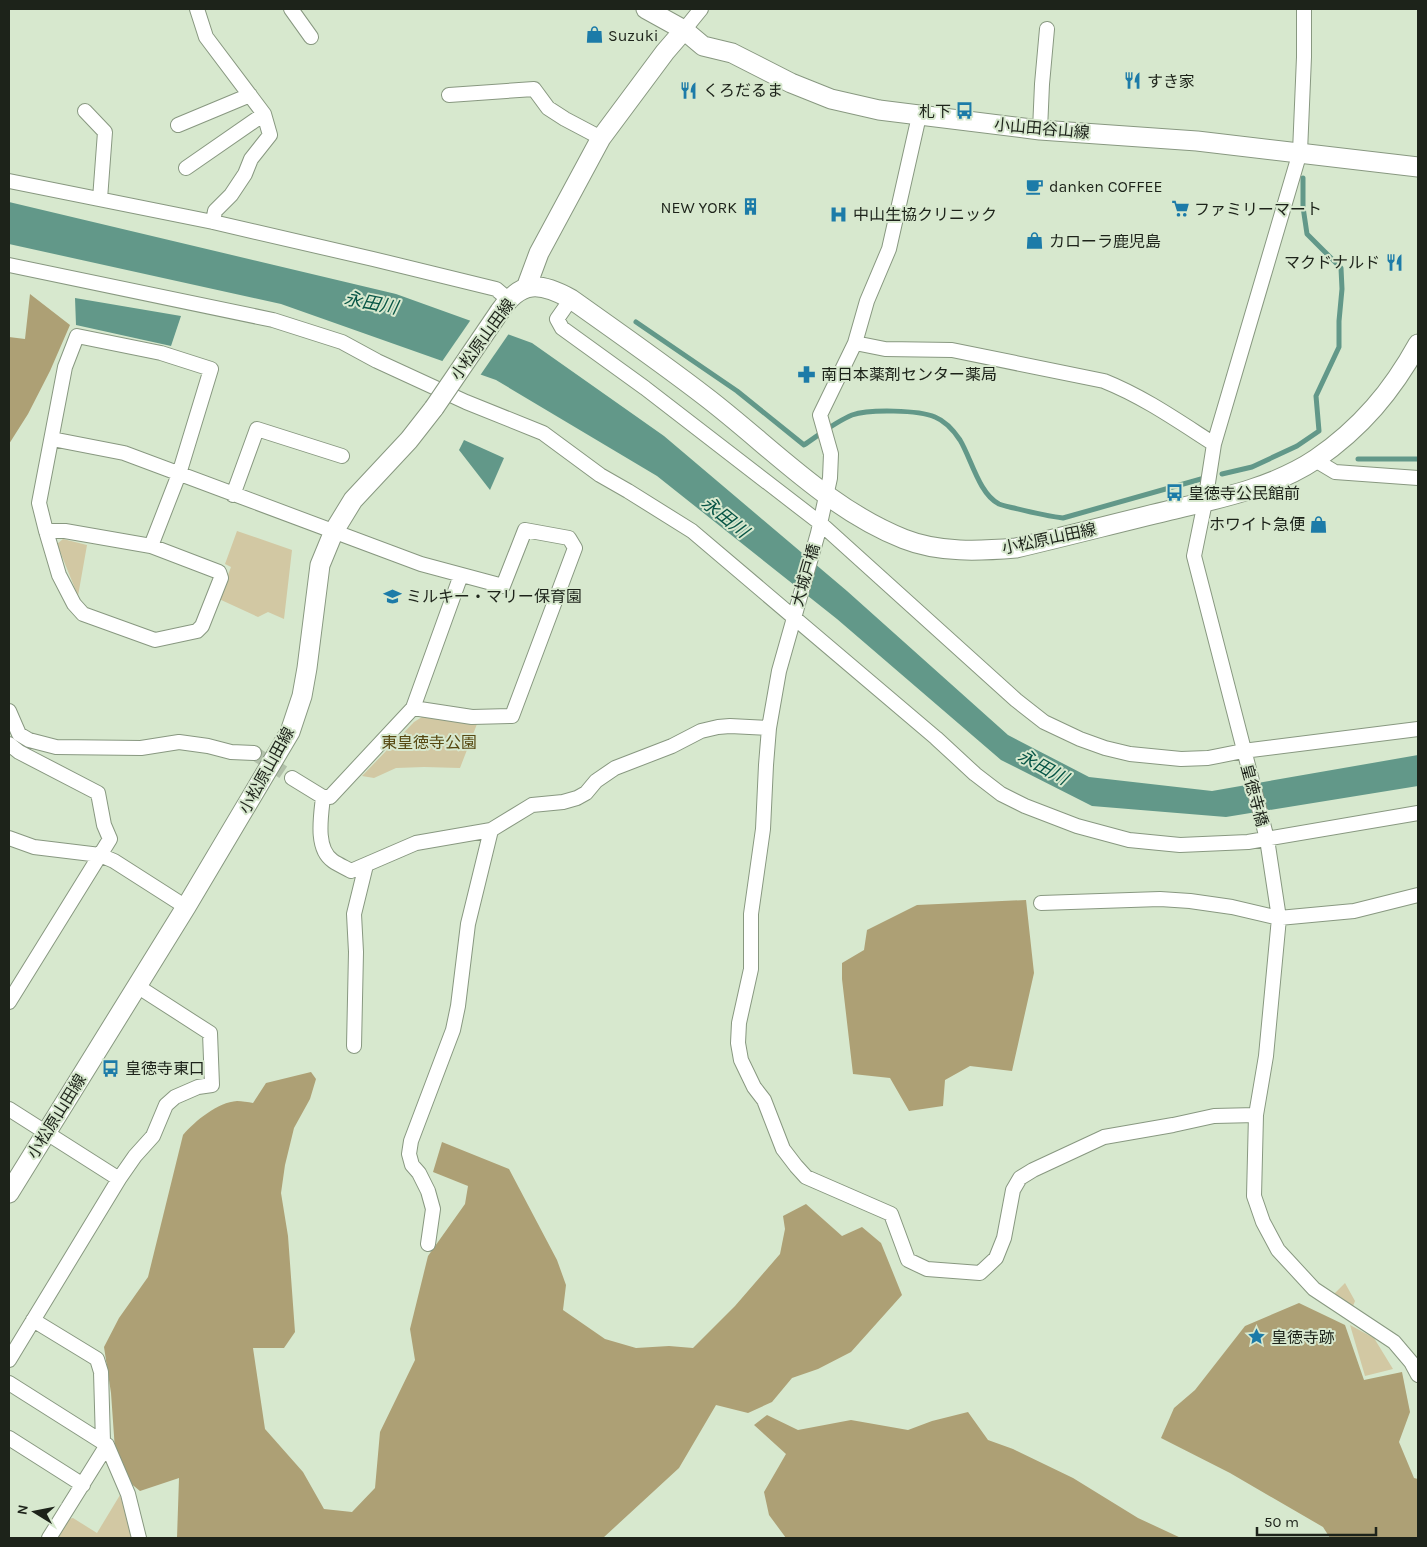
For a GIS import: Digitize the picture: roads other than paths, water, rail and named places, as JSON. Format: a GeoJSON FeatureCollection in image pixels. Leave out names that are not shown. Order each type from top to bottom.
{"type":"FeatureCollection","features":[{"type":"Feature","properties":{"kind":"street"},"geometry":{"type":"LineString","coordinates":[[197,9],[206,37],[264,114],[270,135],[251,159],[245,174],[231,195],[215,211],[213,222]]}},
{"type":"Feature","properties":{"kind":"street"},"geometry":{"type":"LineString","coordinates":[[291,9],[312,37]]}},
{"type":"Feature","properties":{"kind":"street","name":"小山田谷山線"},"geometry":{"type":"LineString","coordinates":[[646,9],[684,30],[703,46],[732,53],[791,83],[830,99],[879,110],[1040,130],[1197,141],[1418,167]]}},
{"type":"Feature","properties":{"kind":"street","name":"小山田谷山線"},"geometry":{"type":"LineString","coordinates":[[672,9],[684,30]]}},
{"type":"Feature","properties":{"kind":"street"},"geometry":{"type":"LineString","coordinates":[[526,288],[539,253],[601,138],[665,52],[701,9]]}},
{"type":"Feature","properties":{"kind":"street","name":"皇徳寺橋"},"geometry":{"type":"LineString","coordinates":[[1304,9],[1300,152],[1214,444],[1194,556],[1266,839],[1279,918],[1266,1056],[1256,1115],[1254,1196],[1263,1222],[1278,1250],[1314,1289],[1394,1342],[1411,1362],[1418,1374]]}},
{"type":"Feature","properties":{"kind":"street"},"geometry":{"type":"LineString","coordinates":[[1040,130],[1047,29]]}},
{"type":"Feature","properties":{"kind":"street"},"geometry":{"type":"LineString","coordinates":[[449,95],[534,89],[548,108],[601,138]]}},
{"type":"Feature","properties":{"kind":"street"},"geometry":{"type":"LineString","coordinates":[[178,125],[250,95]]}},
{"type":"Feature","properties":{"kind":"street"},"geometry":{"type":"LineString","coordinates":[[85,112],[105,132],[100,199]]}},
{"type":"Feature","properties":{"kind":"street"},"geometry":{"type":"LineString","coordinates":[[186,168],[264,114]]}},
{"type":"Feature","properties":{"kind":"street"},"geometry":{"type":"LineString","coordinates":[[919,116],[889,249],[867,301],[855,343],[885,350],[952,350],[1104,381],[1127,390],[1148,402],[1214,444]]}},
{"type":"Feature","properties":{"kind":"street"},"geometry":{"type":"LineString","coordinates":[[9,181],[213,222],[485,286],[496,289],[504,305]]}},
{"type":"Feature","properties":{"kind":"street"},"geometry":{"type":"LineString","coordinates":[[9,265],[273,320],[342,342],[466,402],[543,433],[600,476],[645,501],[692,531],[936,738],[975,774],[1000,794],[1025,806],[1077,826],[1129,840],[1180,845],[1248,842],[1418,814]]}},
{"type":"Feature","properties":{"kind":"street","name":"小松原山田線"},"geometry":{"type":"LineString","coordinates":[[9,1193],[186,907],[290,732],[302,696],[320,565],[334,531],[353,500],[409,440],[434,408],[504,305],[526,288],[552,289],[571,299],[705,396],[826,495],[855,516],[905,539],[928,546],[956,549],[988,550],[1016,548],[1205,502],[1269,483],[1315,460],[1344,439],[1375,407],[1400,376],[1418,344]]}},
{"type":"Feature","properties":{"kind":"street"},"geometry":{"type":"LineString","coordinates":[[571,299],[557,320],[562,328],[653,394],[818,528],[1016,700],[1044,722],[1080,739],[1105,748],[1130,754],[1181,759],[1208,758],[1418,729]]}},
{"type":"Feature","properties":{"kind":"street"},"geometry":{"type":"LineString","coordinates":[[46,532],[65,531],[152,546],[219,572],[221,578],[202,626],[197,630],[155,640],[83,614],[74,604],[59,575],[46,532],[39,503],[64,367],[77,336],[161,353],[211,369],[179,474],[152,546]]}},
{"type":"Feature","properties":{"kind":"street","name":"大城戸橋"},"geometry":{"type":"LineString","coordinates":[[855,343],[820,415],[831,454],[830,478],[779,671],[769,728],[763,829],[751,914],[750,969],[738,1044],[741,1060],[754,1087],[764,1100],[783,1149],[806,1177],[892,1214],[908,1260],[927,1269],[980,1273],[996,1258],[1004,1238],[1013,1190],[1020,1178],[1033,1170],[1104,1137],[1214,1116],[1256,1115]]}},
{"type":"Feature","properties":{"kind":"street"},"geometry":{"type":"LineString","coordinates":[[233,495],[257,429],[342,456]]}},
{"type":"Feature","properties":{"kind":"street"},"geometry":{"type":"LineString","coordinates":[[52,439],[124,454],[422,564],[502,586],[524,530],[569,538],[575,548],[512,716],[472,717],[413,708]]}},
{"type":"Feature","properties":{"kind":"street"},"geometry":{"type":"LineString","coordinates":[[1315,460],[1335,472],[1418,478]]}},
{"type":"Feature","properties":{"kind":"street"},"geometry":{"type":"LineString","coordinates":[[292,778],[323,797],[330,797],[413,708],[461,575]]}},
{"type":"Feature","properties":{"kind":"street"},"geometry":{"type":"LineString","coordinates":[[9,711],[19,734],[29,740],[56,747],[141,748],[179,742],[208,746],[230,752],[254,753]]}},
{"type":"Feature","properties":{"kind":"street"},"geometry":{"type":"LineString","coordinates":[[323,797],[320,829],[325,850],[332,860],[351,871],[416,843],[491,830],[532,806],[577,798],[586,792],[596,781],[615,768],[672,746],[701,731],[718,727],[769,728]]}},
{"type":"Feature","properties":{"kind":"street"},"geometry":{"type":"LineString","coordinates":[[9,744],[19,752],[98,793],[104,825],[110,839],[9,1002]]}},
{"type":"Feature","properties":{"kind":"street"},"geometry":{"type":"LineString","coordinates":[[428,1244],[433,1209],[428,1191],[419,1173],[412,1165],[409,1154],[411,1141],[453,1030],[458,1006],[468,924],[491,830]]}},
{"type":"Feature","properties":{"kind":"street"},"geometry":{"type":"LineString","coordinates":[[9,838],[34,847],[100,855],[114,861],[186,907]]}},
{"type":"Feature","properties":{"kind":"street"},"geometry":{"type":"LineString","coordinates":[[354,1046],[356,952],[354,914],[366,865]]}},
{"type":"Feature","properties":{"kind":"street"},"geometry":{"type":"LineString","coordinates":[[1041,903],[1175,900],[1232,907],[1279,918],[1354,911],[1418,895]]}},
{"type":"Feature","properties":{"kind":"street"},"geometry":{"type":"LineString","coordinates":[[9,1360],[119,1178],[153,1136],[166,1105],[175,1097],[198,1087],[212,1085],[210,1033],[137,986]]}},
{"type":"Feature","properties":{"kind":"street"},"geometry":{"type":"LineString","coordinates":[[9,1109],[119,1178]]}},
{"type":"Feature","properties":{"kind":"street"},"geometry":{"type":"LineString","coordinates":[[33,1320],[97,1359],[101,1372],[105,1444],[128,1494],[140,1538]]}},
{"type":"Feature","properties":{"kind":"street"},"geometry":{"type":"LineString","coordinates":[[9,1383],[105,1444]]}},
{"type":"Feature","properties":{"kind":"street"},"geometry":{"type":"LineString","coordinates":[[49,1538],[83,1485],[105,1444]]}},
{"type":"Feature","properties":{"kind":"street"},"geometry":{"type":"LineString","coordinates":[[11,1445],[83,1485]]}},
{"type":"Feature","properties":{"kind":"water","name":"永田川"},"geometry":{"type":"Polygon","coordinates":[[[9,202],[396,294],[532,343],[664,436],[847,591],[1008,735],[1089,777],[1212,791],[1418,755],[1418,786],[1226,817],[1092,806],[1001,760],[837,619],[657,476],[496,380],[281,304],[9,244],[9,202]]]}},
{"type":"Feature","properties":{"kind":"water"},"geometry":{"type":"Polygon","coordinates":[[[75,298],[181,316],[171,346],[76,325],[75,298]]]}},
{"type":"Feature","properties":{"kind":"water"},"geometry":{"type":"Polygon","coordinates":[[[464,440],[504,458],[490,490],[459,450],[464,440]]]}},
{"type":"Feature","properties":{"kind":"waterway"},"geometry":{"type":"LineString","coordinates":[[1222,474],[1252,467],[1297,446],[1319,431],[1316,396],[1339,347],[1342,289],[1341,268],[1307,234],[1303,207],[1303,178]]}},
{"type":"Feature","properties":{"kind":"waterway"},"geometry":{"type":"LineString","coordinates":[[636,322],[737,391],[804,445],[839,421],[860,413],[882,411],[906,412],[928,415],[939,419],[960,440],[981,484],[992,499],[999,504],[1063,518],[1201,479]]}},
{"type":"Feature","properties":{"kind":"waterway"},"geometry":{"type":"LineString","coordinates":[[1358,459],[1418,459]]}},
{"type":"Feature","properties":{"kind":"tunnel"},"geometry":{"type":"LineString","coordinates":[[254,753],[292,778]]}},
{"type":"Feature","properties":{"kind":"place","name":"Suzuki"},"geometry":{"type":"Point","coordinates":[594,35]}},
{"type":"Feature","properties":{"kind":"place","name":"すき家"},"geometry":{"type":"Point","coordinates":[1133,81]}},
{"type":"Feature","properties":{"kind":"place","name":"くろだるま"},"geometry":{"type":"Point","coordinates":[689,90]}},
{"type":"Feature","properties":{"kind":"place","name":"札下"},"geometry":{"type":"Point","coordinates":[965,111]}},
{"type":"Feature","properties":{"kind":"place","name":"danken COFFEE"},"geometry":{"type":"Point","coordinates":[1035,186]}},
{"type":"Feature","properties":{"kind":"place","name":"NEW YORK"},"geometry":{"type":"Point","coordinates":[751,207]}},
{"type":"Feature","properties":{"kind":"place","name":"ファミリーマート"},"geometry":{"type":"Point","coordinates":[1180,209]}},
{"type":"Feature","properties":{"kind":"place","name":"中山生協クリニック"},"geometry":{"type":"Point","coordinates":[839,214]}},
{"type":"Feature","properties":{"kind":"place","name":"カローラ鹿児島"},"geometry":{"type":"Point","coordinates":[1035,241]}},
{"type":"Feature","properties":{"kind":"place","name":"マクドナルド"},"geometry":{"type":"Point","coordinates":[1394,262]}},
{"type":"Feature","properties":{"kind":"place","name":"南日本薬剤センター薬局"},"geometry":{"type":"Point","coordinates":[807,374]}},
{"type":"Feature","properties":{"kind":"place","name":"皇徳寺公民館前"},"geometry":{"type":"Point","coordinates":[1174,493]}},
{"type":"Feature","properties":{"kind":"place","name":"ホワイト急便"},"geometry":{"type":"Point","coordinates":[1319,524]}},
{"type":"Feature","properties":{"kind":"place","name":"ミルキー・マリー保育園"},"geometry":{"type":"Point","coordinates":[392,596]}},
{"type":"Feature","properties":{"kind":"place","name":"皇徳寺東口"},"geometry":{"type":"Point","coordinates":[111,1068]}},
{"type":"Feature","properties":{"kind":"place","name":"皇徳寺跡"},"geometry":{"type":"Point","coordinates":[1257,1337]}},
{"type":"Feature","properties":{"kind":"park label","name":"東皇徳寺公園"},"geometry":{"type":"Point","coordinates":[429,742]}}]}
